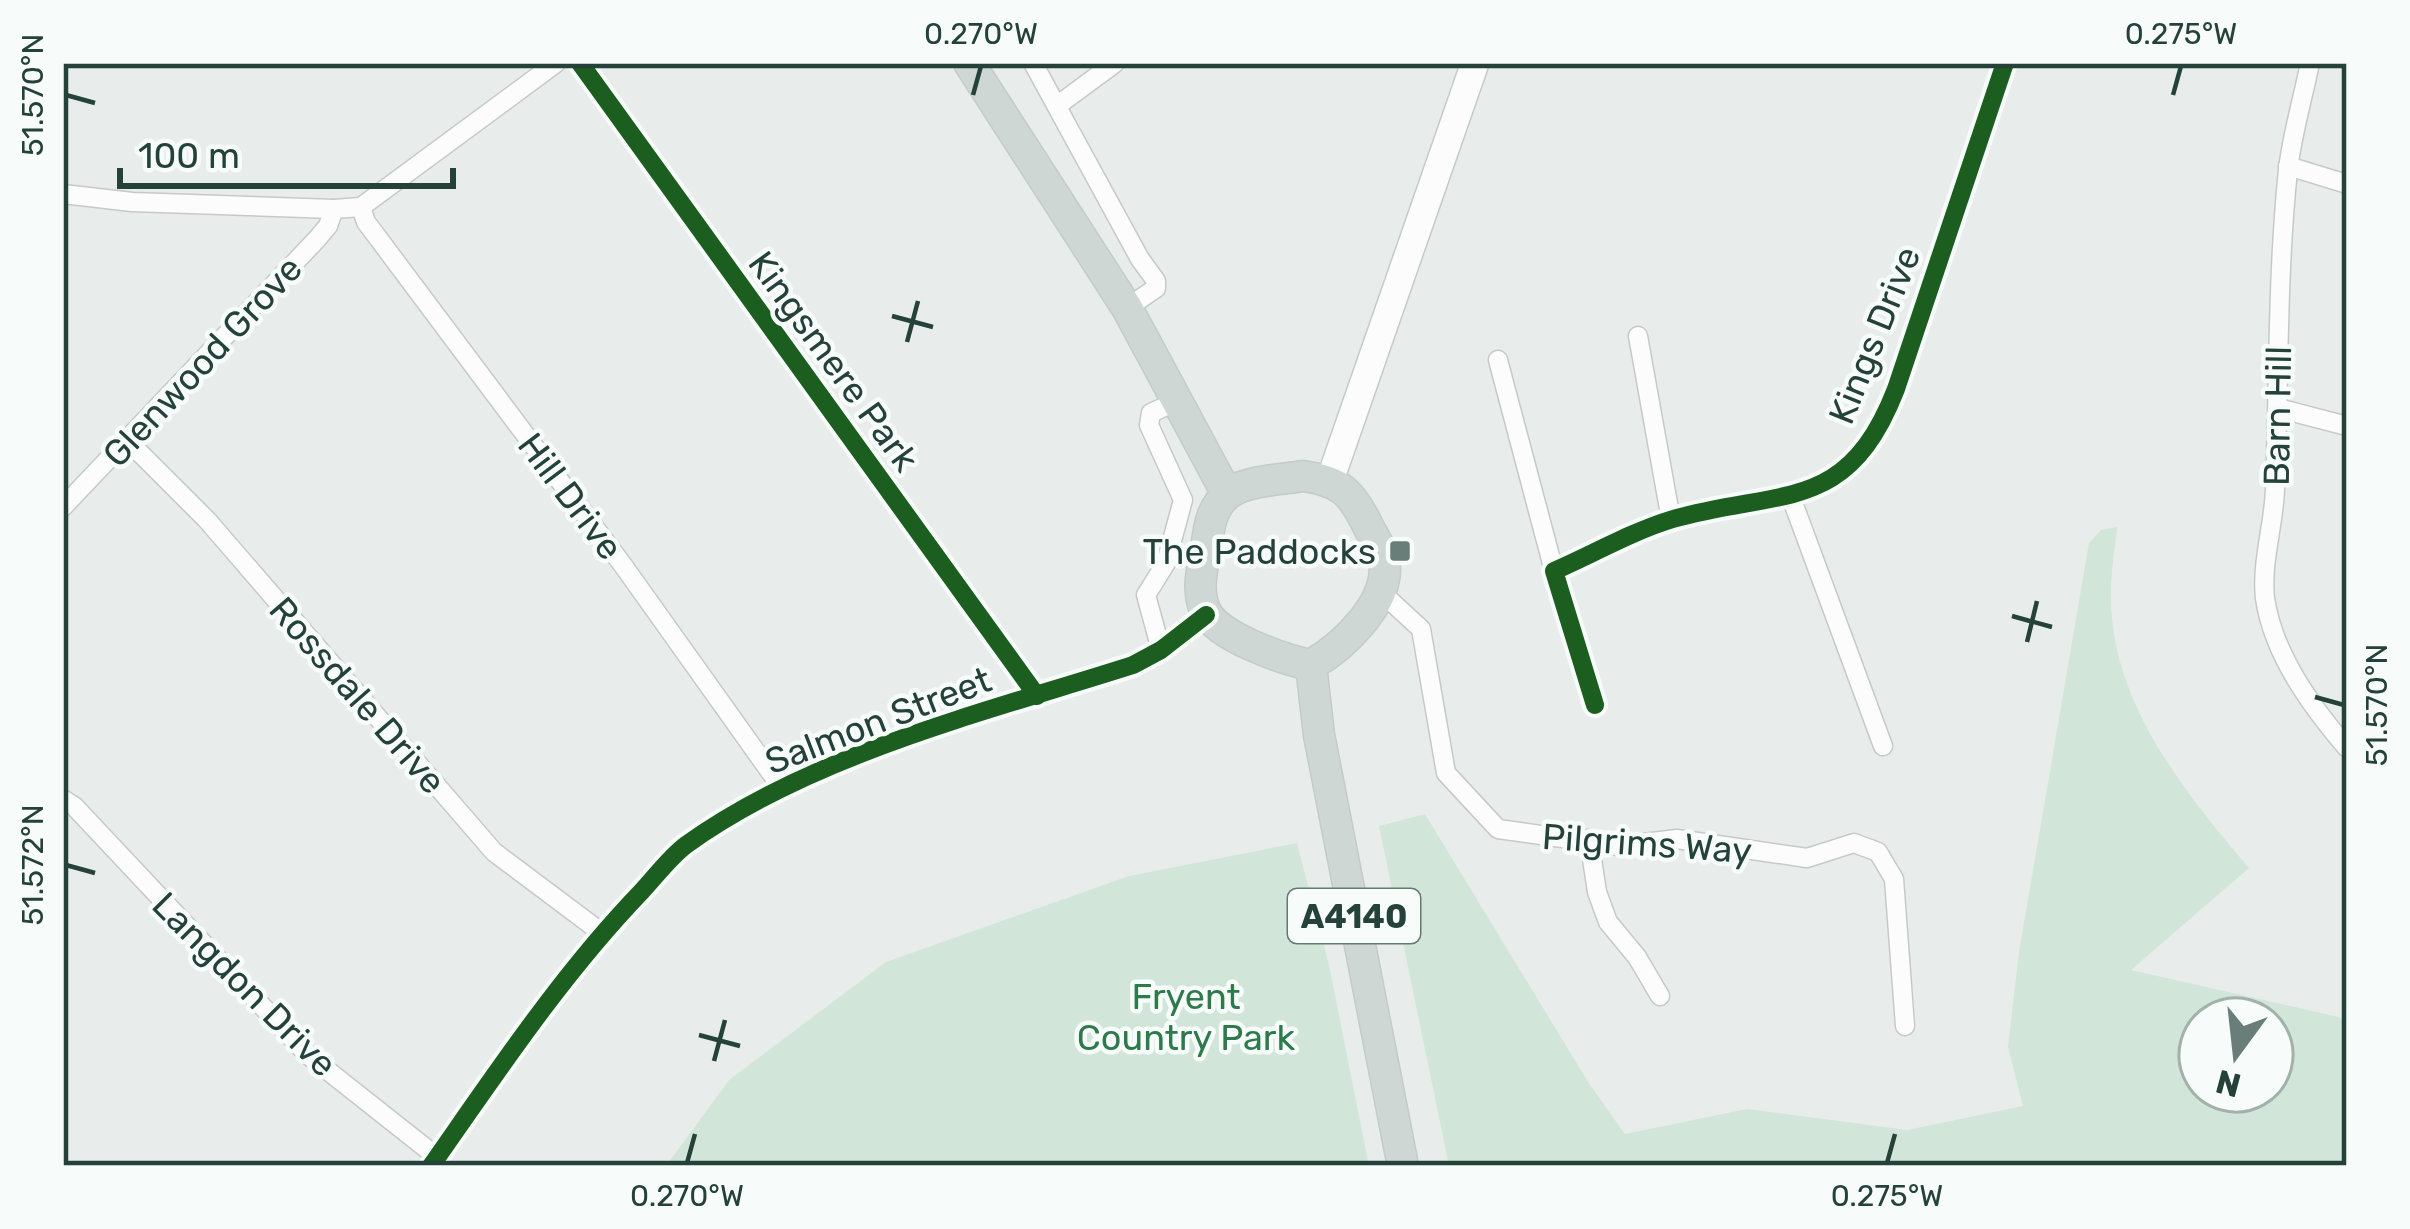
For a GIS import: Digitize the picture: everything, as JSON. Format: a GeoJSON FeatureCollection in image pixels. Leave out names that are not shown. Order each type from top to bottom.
{"type":"FeatureCollection","features":[{"type":"Feature","properties":{"kind":"main road"},"geometry":{"type":"LineString","coordinates":[[969,63],[1127,308],[1226,494]]}},
{"type":"Feature","properties":{"kind":"main road"},"geometry":{"type":"LineString","coordinates":[[1303,476],[1330,480],[1356,500],[1384,559],[1382,592],[1328,655],[1312,665],[1287,660],[1225,631],[1206,614],[1199,585],[1211,514],[1226,494],[1243,486],[1303,476]]}},
{"type":"Feature","properties":{"kind":"main road","name":"A4140"},"geometry":{"type":"LineString","coordinates":[[1312,665],[1319,734],[1403,1166]]}},
{"type":"Feature","properties":{"kind":"street"},"geometry":{"type":"LineString","coordinates":[[63,194],[132,202],[361,206],[556,63]]}},
{"type":"Feature","properties":{"kind":"street","name":"Kingsmere Park"},"geometry":{"type":"LineString","coordinates":[[580,63],[1037,696]]}},
{"type":"Feature","properties":{"kind":"street"},"geometry":{"type":"LineString","coordinates":[[1033,63],[1139,259],[1156,281],[1156,288],[1127,308]]}},
{"type":"Feature","properties":{"kind":"street"},"geometry":{"type":"LineString","coordinates":[[1058,105],[1115,63]]}},
{"type":"Feature","properties":{"kind":"street"},"geometry":{"type":"LineString","coordinates":[[1330,480],[1475,63]]}},
{"type":"Feature","properties":{"kind":"street","name":"Kings Drive"},"geometry":{"type":"LineString","coordinates":[[1554,571],[1672,520],[1791,497],[1826,483],[1854,464],[1882,425],[2005,63]]}},
{"type":"Feature","properties":{"kind":"street","name":"Barn Hill"},"geometry":{"type":"LineString","coordinates":[[2310,63],[2288,166],[2275,504],[2264,594],[2287,661],[2320,716],[2347,748]]}},
{"type":"Feature","properties":{"kind":"street"},"geometry":{"type":"LineString","coordinates":[[2288,166],[2347,184]]}},
{"type":"Feature","properties":{"kind":"street","name":"Hill Drive"},"geometry":{"type":"LineString","coordinates":[[361,206],[366,222],[626,568],[781,787]]}},
{"type":"Feature","properties":{"kind":"street","name":"Glenwood Grove"},"geometry":{"type":"LineString","coordinates":[[63,508],[317,239],[334,209]]}},
{"type":"Feature","properties":{"kind":"street"},"geometry":{"type":"LineString","coordinates":[[1638,336],[1672,520]]}},
{"type":"Feature","properties":{"kind":"street"},"geometry":{"type":"LineString","coordinates":[[1498,360],[1595,705]]}},
{"type":"Feature","properties":{"kind":"street"},"geometry":{"type":"LineString","coordinates":[[1161,650],[1146,595],[1166,563],[1183,500],[1149,425],[1151,412],[1175,402]]}},
{"type":"Feature","properties":{"kind":"street"},"geometry":{"type":"LineString","coordinates":[[2278,408],[2347,426]]}},
{"type":"Feature","properties":{"kind":"street","name":"Rossdale Drive"},"geometry":{"type":"LineString","coordinates":[[128,441],[207,520],[494,852],[602,933]]}},
{"type":"Feature","properties":{"kind":"street"},"geometry":{"type":"LineString","coordinates":[[1791,497],[1883,746]]}},
{"type":"Feature","properties":{"kind":"street","name":"Pilgrims Way"},"geometry":{"type":"LineString","coordinates":[[1382,592],[1421,629],[1445,773],[1498,829],[1619,846],[1677,839],[1808,858],[1854,843],[1878,852],[1894,879],[1904,1026]]}},
{"type":"Feature","properties":{"kind":"street","name":"Salmon Street"},"geometry":{"type":"LineString","coordinates":[[434,1162],[602,933],[683,847],[781,787],[1133,665],[1161,650],[1206,614]]}},
{"type":"Feature","properties":{"kind":"street","name":"Langdon Drive"},"geometry":{"type":"LineString","coordinates":[[63,800],[74,806],[308,1055],[434,1162]]}},
{"type":"Feature","properties":{"kind":"street"},"geometry":{"type":"LineString","coordinates":[[1589,839],[1597,892],[1608,922],[1637,957],[1660,996]]}},
{"type":"Feature","properties":{"kind":"green space"},"geometry":{"type":"Polygon","coordinates":[[[2117,527],[2111,584],[2122,670],[2154,741],[2249,868],[2131,970],[2242,995],[2176,995],[2176,1115],[2296,1115],[2296,1007],[2339,1017],[2347,1024],[2347,1166],[1449,1166],[1379,826],[1425,814],[1590,1085],[1625,1134],[1747,1109],[1907,1130],[2023,1106],[2008,1047],[2019,952],[2089,543],[2101,530],[2117,527]]]}},
{"type":"Feature","properties":{"kind":"green space","name":"Fryent Country Park"},"geometry":{"type":"Polygon","coordinates":[[[1297,843],[1329,965],[1369,1166],[666,1166],[729,1080],[886,962],[1129,876],[1297,843]]]}},
{"type":"Feature","properties":{"kind":"cycle path"},"geometry":{"type":"LineString","coordinates":[[580,63],[1037,696]]}},
{"type":"Feature","properties":{"kind":"cycle path"},"geometry":{"type":"LineString","coordinates":[[1595,705],[1554,571],[1673,519],[1807,490],[1856,458],[1877,429],[1896,389],[2005,63]]}},
{"type":"Feature","properties":{"kind":"cycle path"},"geometry":{"type":"LineString","coordinates":[[431,1166],[557,990],[686,845],[735,813],[844,760],[1133,665],[1206,615]]}},
{"type":"Feature","properties":{"kind":"place","name":"The Paddocks"},"geometry":{"type":"Point","coordinates":[1400,551]}}]}
